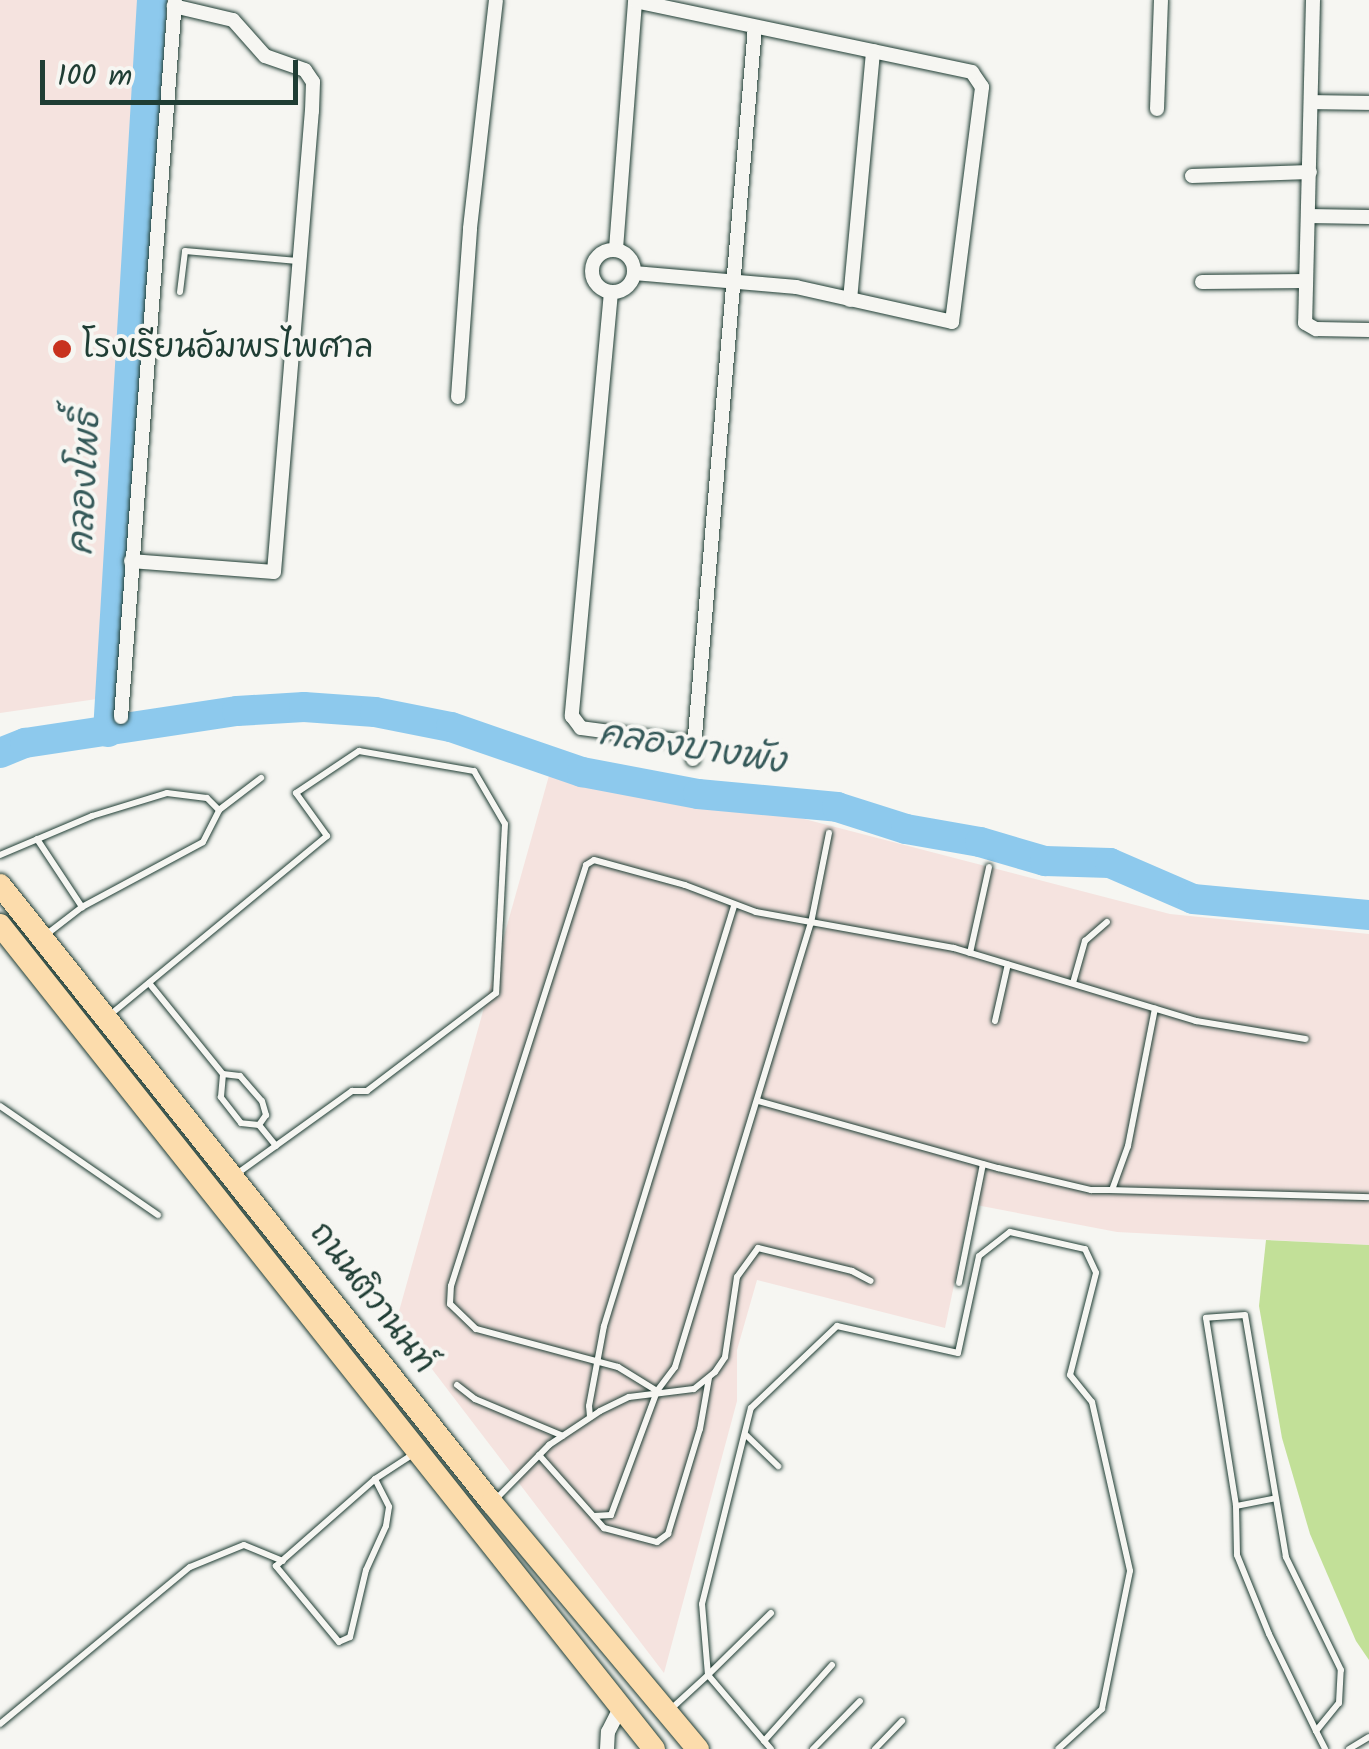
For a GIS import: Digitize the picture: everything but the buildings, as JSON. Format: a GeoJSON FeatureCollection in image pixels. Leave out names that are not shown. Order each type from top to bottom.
{"type":"FeatureCollection","features":[{"type":"Feature","properties":{"kind":"main road","name":"ถนนติวานนท์"},"geometry":{"type":"LineString","coordinates":[[0,885],[488,1498],[698,1749]]}},
{"type":"Feature","properties":{"kind":"main road","name":"ถนนติวานนท์"},"geometry":{"type":"LineString","coordinates":[[0,925],[654,1749]]}},
{"type":"Feature","properties":{"kind":"main road"},"geometry":{"type":"LineString","coordinates":[[462,1506],[488,1498]]}},
{"type":"Feature","properties":{"kind":"street"},"geometry":{"type":"LineString","coordinates":[[458,397],[470,228],[496,0]]}},
{"type":"Feature","properties":{"kind":"street"},"geometry":{"type":"LineString","coordinates":[[616,250],[635,0],[972,72],[982,87],[952,322],[796,287],[634,273]]}},
{"type":"Feature","properties":{"kind":"street"},"geometry":{"type":"LineString","coordinates":[[1157,109],[1162,0]]}},
{"type":"Feature","properties":{"kind":"street"},"geometry":{"type":"LineString","coordinates":[[1313,0],[1305,323],[1310,328],[1369,330]]}},
{"type":"Feature","properties":{"kind":"street"},"geometry":{"type":"LineString","coordinates":[[121,717],[131,561],[175,3],[233,20],[264,56],[310,74],[312,112],[274,572],[131,561]]}},
{"type":"Feature","properties":{"kind":"street"},"geometry":{"type":"LineString","coordinates":[[611,292],[572,716],[582,728],[694,751],[736,282],[754,27]]}},
{"type":"Feature","properties":{"kind":"street"},"geometry":{"type":"LineString","coordinates":[[850,300],[873,52]]}},
{"type":"Feature","properties":{"kind":"street"},"geometry":{"type":"LineString","coordinates":[[1312,102],[1369,103]]}},
{"type":"Feature","properties":{"kind":"street"},"geometry":{"type":"LineString","coordinates":[[1192,176],[1310,172]]}},
{"type":"Feature","properties":{"kind":"street"},"geometry":{"type":"LineString","coordinates":[[1308,216],[1369,217]]}},
{"type":"Feature","properties":{"kind":"street"},"geometry":{"type":"LineString","coordinates":[[616,250],[630,257],[634,273],[626,287],[611,292],[597,284],[593,268],[600,254],[616,250]]}},
{"type":"Feature","properties":{"kind":"street"},"geometry":{"type":"LineString","coordinates":[[1202,282],[1306,281]]}},
{"type":"Feature","properties":{"kind":"street"},"geometry":{"type":"LineString","coordinates":[[608,1749],[608,1732],[621,1707]]}},
{"type":"Feature","properties":{"kind":"lane"},"geometry":{"type":"LineString","coordinates":[[180,292],[185,251],[300,261]]}},
{"type":"Feature","properties":{"kind":"lane"},"geometry":{"type":"LineString","coordinates":[[106,1018],[327,836],[296,793],[360,751],[474,771],[505,824],[496,993],[367,1091],[352,1091],[232,1177]]}},
{"type":"Feature","properties":{"kind":"lane"},"geometry":{"type":"LineString","coordinates":[[42,938],[82,907],[203,842],[219,810],[261,778]]}},
{"type":"Feature","properties":{"kind":"lane"},"geometry":{"type":"LineString","coordinates":[[0,855],[92,816],[167,793],[207,798],[219,810]]}},
{"type":"Feature","properties":{"kind":"lane"},"geometry":{"type":"LineString","coordinates":[[594,1516],[611,1515],[657,1391],[680,1352],[811,923],[829,833]]}},
{"type":"Feature","properties":{"kind":"lane"},"geometry":{"type":"LineString","coordinates":[[37,839],[82,907]]}},
{"type":"Feature","properties":{"kind":"lane"},"geometry":{"type":"LineString","coordinates":[[657,1391],[638,1377],[597,1360],[476,1330],[450,1304],[450,1286],[586,864],[594,860],[734,904],[811,923],[970,953],[1196,1021],[1306,1039]]}},
{"type":"Feature","properties":{"kind":"lane"},"geometry":{"type":"LineString","coordinates":[[970,953],[989,867]]}},
{"type":"Feature","properties":{"kind":"lane"},"geometry":{"type":"LineString","coordinates":[[590,1418],[597,1360],[734,904]]}},
{"type":"Feature","properties":{"kind":"lane"},"geometry":{"type":"LineString","coordinates":[[1072,984],[1085,941],[1107,922]]}},
{"type":"Feature","properties":{"kind":"lane"},"geometry":{"type":"LineString","coordinates":[[995,1021],[1008,964]]}},
{"type":"Feature","properties":{"kind":"lane"},"geometry":{"type":"LineString","coordinates":[[148,983],[223,1074],[240,1076],[262,1100],[266,1115],[260,1126]]}},
{"type":"Feature","properties":{"kind":"lane"},"geometry":{"type":"LineString","coordinates":[[1112,1190],[1128,1146],[1154,1009]]}},
{"type":"Feature","properties":{"kind":"lane"},"geometry":{"type":"LineString","coordinates":[[223,1074],[221,1097],[241,1123],[260,1126],[276,1146]]}},
{"type":"Feature","properties":{"kind":"lane"},"geometry":{"type":"LineString","coordinates":[[758,1101],[1091,1190],[1369,1197]]}},
{"type":"Feature","properties":{"kind":"lane"},"geometry":{"type":"LineString","coordinates":[[0,1106],[158,1215]]}},
{"type":"Feature","properties":{"kind":"lane"},"geometry":{"type":"LineString","coordinates":[[959,1283],[984,1164]]}},
{"type":"Feature","properties":{"kind":"lane"},"geometry":{"type":"LineString","coordinates":[[771,1749],[708,1675],[702,1604],[752,1408],[837,1326],[958,1353],[978,1256],[1010,1232],[1085,1249],[1096,1273],[1070,1375],[1092,1402],[1130,1571],[1102,1709],[1058,1749]]}},
{"type":"Feature","properties":{"kind":"lane"},"geometry":{"type":"LineString","coordinates":[[488,1498],[539,1454],[590,1418],[629,1397],[694,1389],[710,1377],[725,1357],[737,1277],[758,1248],[852,1271],[870,1281]]}},
{"type":"Feature","properties":{"kind":"lane"},"geometry":{"type":"LineString","coordinates":[[1316,1731],[1340,1703],[1340,1670],[1286,1557],[1273,1499],[1245,1315],[1206,1318],[1236,1506],[1237,1554],[1316,1731],[1325,1749]]}},
{"type":"Feature","properties":{"kind":"lane"},"geometry":{"type":"LineString","coordinates":[[539,1454],[604,1528],[657,1542],[668,1534],[700,1429],[710,1377]]}},
{"type":"Feature","properties":{"kind":"lane"},"geometry":{"type":"LineString","coordinates":[[456,1385],[474,1399],[563,1436]]}},
{"type":"Feature","properties":{"kind":"lane"},"geometry":{"type":"LineString","coordinates":[[745,1434],[778,1466]]}},
{"type":"Feature","properties":{"kind":"lane"},"geometry":{"type":"LineString","coordinates":[[375,1479],[389,1508],[386,1526],[366,1570],[348,1639],[336,1641],[277,1572],[283,1560],[375,1479],[418,1451]]}},
{"type":"Feature","properties":{"kind":"lane"},"geometry":{"type":"LineString","coordinates":[[1236,1506],[1273,1499]]}},
{"type":"Feature","properties":{"kind":"lane"},"geometry":{"type":"LineString","coordinates":[[0,1724],[190,1567],[244,1545],[283,1560]]}},
{"type":"Feature","properties":{"kind":"lane"},"geometry":{"type":"LineString","coordinates":[[667,1712],[771,1613]]}},
{"type":"Feature","properties":{"kind":"lane"},"geometry":{"type":"LineString","coordinates":[[764,1741],[832,1666]]}},
{"type":"Feature","properties":{"kind":"lane"},"geometry":{"type":"LineString","coordinates":[[813,1749],[860,1701]]}},
{"type":"Feature","properties":{"kind":"lane"},"geometry":{"type":"LineString","coordinates":[[876,1749],[902,1722]]}},
{"type":"Feature","properties":{"kind":"lane"},"geometry":{"type":"LineString","coordinates":[[1349,1749],[1369,1737]]}},
{"type":"Feature","properties":{"kind":"shaded area","name":"โรงเรียนอัมพรไพศาล"},"geometry":{"type":"Polygon","coordinates":[[[0,0],[151,0],[97,699],[0,713],[0,0]]]}},
{"type":"Feature","properties":{"kind":"shaded area"},"geometry":{"type":"Polygon","coordinates":[[[550,772],[785,814],[1170,914],[1369,934],[1369,1245],[1117,1232],[971,1204],[945,1328],[757,1280],[737,1350],[737,1401],[664,1673],[396,1322],[550,772]]]}},
{"type":"Feature","properties":{"kind":"green space"},"geometry":{"type":"Polygon","coordinates":[[[1266,1240],[1369,1245],[1369,1660],[1356,1641],[1310,1534],[1282,1438],[1259,1306],[1266,1240]]]}},
{"type":"Feature","properties":{"kind":"waterway","name":"คลองโพธิ์"},"geometry":{"type":"LineString","coordinates":[[108,732],[152,0]]}},
{"type":"Feature","properties":{"kind":"waterway","name":"คลองบางพัง"},"geometry":{"type":"LineString","coordinates":[[0,753],[25,743],[237,711],[304,707],[375,712],[451,727],[582,772],[698,794],[837,807],[906,829],[980,842],[1045,861],[1110,863],[1193,899],[1369,915]]}},
{"type":"Feature","properties":{"kind":"place","name":"โรงเรียนอัมพรไพศาล"},"geometry":{"type":"Point","coordinates":[62,349]}}]}
